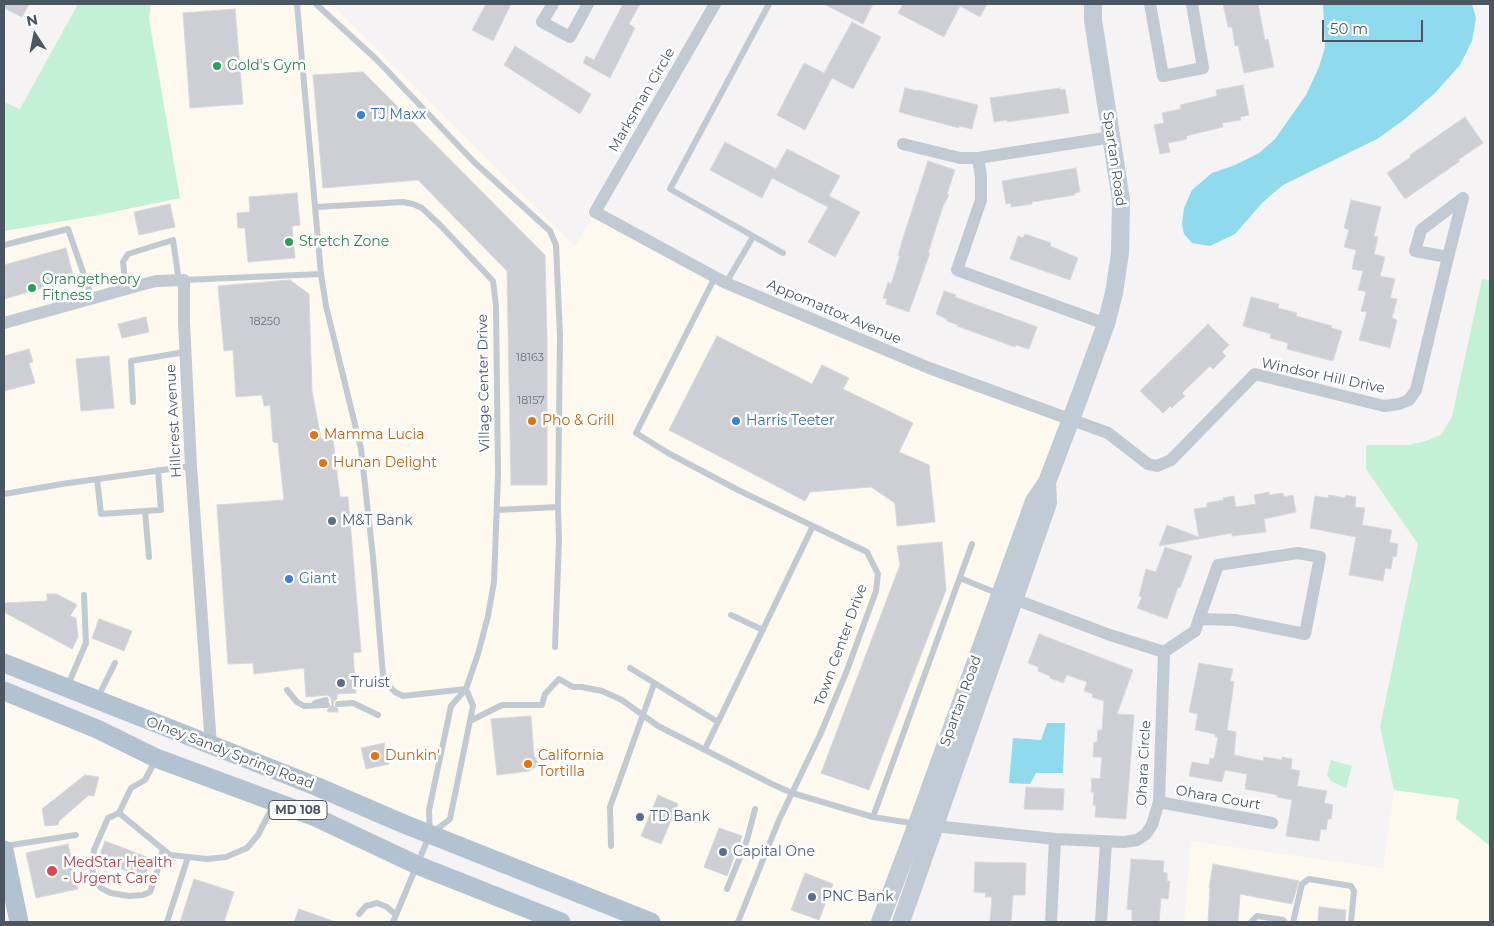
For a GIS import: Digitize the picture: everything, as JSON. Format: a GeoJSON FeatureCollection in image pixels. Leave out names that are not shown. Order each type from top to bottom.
{"type":"FeatureCollection","features":[{"type":"Feature","properties":{"kind":"main road","name":"Olney Sandy Spring Road"},"geometry":{"type":"LineString","coordinates":[[4,663],[318,787],[651,922]]}},
{"type":"Feature","properties":{"kind":"main road","name":"Olney Sandy Spring Road"},"geometry":{"type":"LineString","coordinates":[[4,692],[97,729],[156,758],[313,816],[417,865],[561,922]]}},
{"type":"Feature","properties":{"kind":"main road"},"geometry":{"type":"LineString","coordinates":[[4,700],[32,703]]}},
{"type":"Feature","properties":{"kind":"main road"},"geometry":{"type":"LineString","coordinates":[[4,850],[19,922]]}},
{"type":"Feature","properties":{"kind":"street"},"geometry":{"type":"LineString","coordinates":[[552,4],[542,22],[570,37],[588,4]]}},
{"type":"Feature","properties":{"kind":"street","name":"Marksman Circle"},"geometry":{"type":"LineString","coordinates":[[595,212],[715,4]]}},
{"type":"Feature","properties":{"kind":"street","name":"Spartan Road"},"geometry":{"type":"LineString","coordinates":[[901,922],[935,826],[1034,501],[1047,482],[1106,324],[1120,252],[1122,200],[1093,20],[1093,4]]}},
{"type":"Feature","properties":{"kind":"street"},"geometry":{"type":"LineString","coordinates":[[1150,4],[1163,76],[1204,68],[1192,4]]}},
{"type":"Feature","properties":{"kind":"street"},"geometry":{"type":"LineString","coordinates":[[903,144],[960,158],[978,158],[1112,137]]}},
{"type":"Feature","properties":{"kind":"street"},"geometry":{"type":"LineString","coordinates":[[978,158],[981,176],[981,200],[957,270],[1106,324]]}},
{"type":"Feature","properties":{"kind":"street","name":"Windsor Hill Drive"},"geometry":{"type":"LineString","coordinates":[[1071,420],[1108,433],[1148,464],[1158,466],[1171,460],[1255,374],[1384,406],[1399,404],[1409,400],[1416,390],[1463,198],[1421,230],[1415,250],[1448,257]]}},
{"type":"Feature","properties":{"kind":"street","name":"Appomattox Avenue"},"geometry":{"type":"LineString","coordinates":[[595,212],[720,280],[929,368],[1071,420]]}},
{"type":"Feature","properties":{"kind":"street"},"geometry":{"type":"LineString","coordinates":[[4,323],[157,281],[182,280]]}},
{"type":"Feature","properties":{"kind":"street","name":"Hillcrest Avenue"},"geometry":{"type":"LineString","coordinates":[[182,280],[191,466],[211,746]]}},
{"type":"Feature","properties":{"kind":"street"},"geometry":{"type":"LineString","coordinates":[[1006,596],[1110,636],[1164,652],[1195,631],[1199,619],[1218,565],[1298,553],[1320,557],[1305,634],[1235,620],[1199,619]]}},
{"type":"Feature","properties":{"kind":"street","name":"Spartan Road"},"geometry":{"type":"LineString","coordinates":[[880,922],[1006,596]]}},
{"type":"Feature","properties":{"kind":"street","name":"Ohara Circle"},"geometry":{"type":"LineString","coordinates":[[935,826],[1055,839],[1106,842],[1137,840],[1146,834],[1152,825],[1158,802],[1164,652]]}},
{"type":"Feature","properties":{"kind":"street","name":"Ohara Court"},"geometry":{"type":"LineString","coordinates":[[1158,802],[1272,823]]}},
{"type":"Feature","properties":{"kind":"street"},"geometry":{"type":"LineString","coordinates":[[1050,922],[1055,839]]}},
{"type":"Feature","properties":{"kind":"street"},"geometry":{"type":"LineString","coordinates":[[1101,922],[1106,842]]}},
{"type":"Feature","properties":{"kind":"lane"},"geometry":{"type":"LineString","coordinates":[[297,4],[321,274],[326,306],[361,448],[371,538],[382,675],[386,683],[395,692],[404,696],[466,689],[473,706],[450,819],[430,834]]}},
{"type":"Feature","properties":{"kind":"lane"},"geometry":{"type":"LineString","coordinates":[[316,4],[376,59],[474,162],[550,231],[556,245],[560,336],[559,549],[556,647]]}},
{"type":"Feature","properties":{"kind":"lane"},"geometry":{"type":"LineString","coordinates":[[765,5],[670,189],[783,253]]}},
{"type":"Feature","properties":{"kind":"lane","name":"Village Center Drive"},"geometry":{"type":"LineString","coordinates":[[316,207],[403,202],[422,208],[442,226],[493,281],[496,306],[497,510],[493,590],[481,645],[466,689],[451,706],[429,810],[430,834],[393,922]]}},
{"type":"Feature","properties":{"kind":"lane"},"geometry":{"type":"LineString","coordinates":[[4,245],[68,229],[92,298]]}},
{"type":"Feature","properties":{"kind":"lane"},"geometry":{"type":"LineString","coordinates":[[720,280],[754,237]]}},
{"type":"Feature","properties":{"kind":"lane"},"geometry":{"type":"LineString","coordinates":[[126,289],[123,262],[128,254],[173,240],[182,280],[321,274]]}},
{"type":"Feature","properties":{"kind":"lane","name":"Town Center Drive"},"geometry":{"type":"LineString","coordinates":[[720,280],[636,433],[707,474],[867,552],[878,574],[876,591],[871,607],[846,673],[820,735],[779,820],[738,922]]}},
{"type":"Feature","properties":{"kind":"lane"},"geometry":{"type":"LineString","coordinates":[[133,402],[131,361],[185,352]]}},
{"type":"Feature","properties":{"kind":"lane"},"geometry":{"type":"LineString","coordinates":[[4,494],[191,466]]}},
{"type":"Feature","properties":{"kind":"lane"},"geometry":{"type":"LineString","coordinates":[[97,479],[101,514],[161,510],[158,470]]}},
{"type":"Feature","properties":{"kind":"lane"},"geometry":{"type":"LineString","coordinates":[[497,510],[558,507]]}},
{"type":"Feature","properties":{"kind":"lane"},"geometry":{"type":"LineString","coordinates":[[145,512],[149,557]]}},
{"type":"Feature","properties":{"kind":"lane"},"geometry":{"type":"LineString","coordinates":[[705,749],[813,526]]}},
{"type":"Feature","properties":{"kind":"lane"},"geometry":{"type":"LineString","coordinates":[[873,817],[972,544]]}},
{"type":"Feature","properties":{"kind":"lane"},"geometry":{"type":"LineString","coordinates":[[960,578],[1006,596]]}},
{"type":"Feature","properties":{"kind":"lane"},"geometry":{"type":"LineString","coordinates":[[66,688],[86,643],[84,595]]}},
{"type":"Feature","properties":{"kind":"lane"},"geometry":{"type":"LineString","coordinates":[[731,615],[763,630]]}},
{"type":"Feature","properties":{"kind":"lane"},"geometry":{"type":"LineString","coordinates":[[96,700],[115,663]]}},
{"type":"Feature","properties":{"kind":"lane"},"geometry":{"type":"LineString","coordinates":[[630,668],[718,722]]}},
{"type":"Feature","properties":{"kind":"lane"},"geometry":{"type":"LineString","coordinates":[[470,721],[502,706],[542,705],[545,694],[559,679],[574,687],[602,691],[622,700],[658,726],[792,793],[873,817],[935,826]]}},
{"type":"Feature","properties":{"kind":"lane"},"geometry":{"type":"LineString","coordinates":[[611,846],[610,807],[654,684]]}},
{"type":"Feature","properties":{"kind":"lane"},"geometry":{"type":"LineString","coordinates":[[287,690],[297,702],[304,706],[327,702]]}},
{"type":"Feature","properties":{"kind":"lane"},"geometry":{"type":"LineString","coordinates":[[338,702],[353,704],[378,715]]}},
{"type":"Feature","properties":{"kind":"lane"},"geometry":{"type":"LineString","coordinates":[[156,758],[145,780],[131,788],[119,814],[108,818],[94,850],[92,868],[95,880],[101,888],[110,893],[129,896],[144,895],[150,892],[163,849]]}},
{"type":"Feature","properties":{"kind":"lane"},"geometry":{"type":"LineString","coordinates":[[119,814],[170,855],[207,859],[226,858],[247,848],[258,835],[276,801]]}},
{"type":"Feature","properties":{"kind":"lane"},"geometry":{"type":"LineString","coordinates":[[727,889],[747,840],[755,809]]}},
{"type":"Feature","properties":{"kind":"lane"},"geometry":{"type":"LineString","coordinates":[[4,846],[76,835]]}},
{"type":"Feature","properties":{"kind":"lane"},"geometry":{"type":"LineString","coordinates":[[167,922],[188,857]]}},
{"type":"Feature","properties":{"kind":"lane"},"geometry":{"type":"LineString","coordinates":[[1293,922],[1302,884],[1309,879],[1351,886],[1354,891],[1351,922]]}},
{"type":"Feature","properties":{"kind":"lane"},"geometry":{"type":"LineString","coordinates":[[359,914],[366,906],[377,904],[387,907],[396,915]]}},
{"type":"Feature","properties":{"kind":"lane"},"geometry":{"type":"LineString","coordinates":[[1251,922],[1257,916],[1283,920],[1285,922]]}},
{"type":"Feature","properties":{"kind":"shaded area"},"geometry":{"type":"Polygon","coordinates":[[[151,4],[331,4],[575,246],[595,212],[726,283],[1071,420],[1047,482],[892,922],[650,922],[4,663],[4,231],[99,215],[180,198],[149,19],[151,4]]]}},
{"type":"Feature","properties":{"kind":"shaded area"},"geometry":{"type":"Polygon","coordinates":[[[4,691],[561,922],[19,922],[4,850],[4,691]]]}},
{"type":"Feature","properties":{"kind":"shaded area"},"geometry":{"type":"Polygon","coordinates":[[[1394,790],[1460,799],[1456,819],[1490,846],[1490,922],[1184,922],[1191,841],[1383,868],[1394,790]]]}},
{"type":"Feature","properties":{"kind":"green space"},"geometry":{"type":"Polygon","coordinates":[[[78,4],[151,4],[149,19],[180,198],[99,215],[4,231],[4,102],[20,109],[78,4]]]}},
{"type":"Feature","properties":{"kind":"green space"},"geometry":{"type":"Polygon","coordinates":[[[1482,279],[1490,281],[1490,846],[1456,819],[1459,799],[1394,790],[1380,727],[1418,544],[1366,469],[1366,445],[1409,445],[1426,441],[1441,435],[1452,417],[1482,279]]]}},
{"type":"Feature","properties":{"kind":"green space"},"geometry":{"type":"Polygon","coordinates":[[[1331,760],[1352,766],[1346,788],[1331,781],[1327,775],[1331,760]]]}},
{"type":"Feature","properties":{"kind":"water"},"geometry":{"type":"Polygon","coordinates":[[[1323,4],[1472,4],[1476,18],[1472,41],[1460,65],[1435,93],[1405,119],[1377,139],[1283,185],[1263,202],[1235,234],[1210,246],[1192,243],[1184,234],[1182,224],[1184,208],[1192,190],[1212,173],[1235,165],[1259,153],[1275,139],[1306,95],[1319,67],[1325,47],[1323,4]]]}},
{"type":"Feature","properties":{"kind":"water"},"geometry":{"type":"Polygon","coordinates":[[[1047,723],[1065,723],[1063,773],[1036,773],[1030,784],[1009,783],[1013,738],[1041,740],[1047,723]]]}},
{"type":"Feature","properties":{"kind":"building"},"geometry":{"type":"Polygon","coordinates":[[[4,4],[29,4],[22,17],[4,8],[4,4]]]}},
{"type":"Feature","properties":{"kind":"building"},"geometry":{"type":"Polygon","coordinates":[[[486,4],[511,4],[493,41],[472,30],[486,4]]]}},
{"type":"Feature","properties":{"kind":"building"},"geometry":{"type":"Polygon","coordinates":[[[623,4],[640,4],[629,24],[635,28],[610,78],[583,63],[586,56],[594,60],[623,4]]]}},
{"type":"Feature","properties":{"kind":"building"},"geometry":{"type":"Polygon","coordinates":[[[824,4],[873,4],[863,24],[824,4]]]}},
{"type":"Feature","properties":{"kind":"building"},"geometry":{"type":"Polygon","coordinates":[[[903,4],[987,4],[980,17],[960,6],[944,37],[898,13],[903,4]]]}},
{"type":"Feature","properties":{"kind":"building"},"geometry":{"type":"Polygon","coordinates":[[[1223,4],[1258,4],[1265,40],[1268,39],[1274,67],[1244,73],[1238,45],[1235,46],[1232,27],[1228,27],[1223,4]]]}},
{"type":"Feature","properties":{"kind":"building"},"geometry":{"type":"Polygon","coordinates":[[[235,9],[243,104],[190,108],[183,13],[235,9]]]}},
{"type":"Feature","properties":{"kind":"building"},"geometry":{"type":"Polygon","coordinates":[[[852,22],[881,37],[853,89],[832,78],[805,130],[777,115],[804,63],[824,73],[852,22]]]}},
{"type":"Feature","properties":{"kind":"building"},"geometry":{"type":"Polygon","coordinates":[[[515,46],[591,94],[580,114],[504,65],[515,46]]]}},
{"type":"Feature","properties":{"kind":"building"},"geometry":{"type":"Polygon","coordinates":[[[363,72],[545,255],[547,485],[511,485],[507,271],[418,180],[323,188],[313,75],[363,72]]]}},
{"type":"Feature","properties":{"kind":"building"},"geometry":{"type":"Polygon","coordinates":[[[1243,85],[1249,115],[1240,117],[1241,120],[1222,123],[1223,127],[1186,136],[1187,139],[1168,143],[1170,152],[1160,154],[1154,125],[1164,123],[1162,113],[1181,109],[1180,105],[1217,96],[1216,90],[1243,85]]]}},
{"type":"Feature","properties":{"kind":"building"},"geometry":{"type":"Polygon","coordinates":[[[905,88],[978,105],[972,129],[959,126],[959,128],[899,112],[905,88]]]}},
{"type":"Feature","properties":{"kind":"building"},"geometry":{"type":"Polygon","coordinates":[[[1060,88],[1060,90],[1065,89],[1069,113],[1007,122],[1007,120],[994,122],[990,98],[1060,88]]]}},
{"type":"Feature","properties":{"kind":"building"},"geometry":{"type":"Polygon","coordinates":[[[1465,117],[1483,143],[1405,199],[1387,173],[1465,117]]]}},
{"type":"Feature","properties":{"kind":"building"},"geometry":{"type":"Polygon","coordinates":[[[725,142],[776,169],[787,149],[840,176],[829,196],[860,212],[835,257],[808,242],[828,207],[772,178],[762,198],[710,170],[725,142]]]}},
{"type":"Feature","properties":{"kind":"building"},"geometry":{"type":"Polygon","coordinates":[[[928,161],[955,170],[947,194],[949,195],[943,206],[928,253],[930,253],[909,312],[886,304],[887,299],[883,298],[888,282],[891,284],[900,256],[898,256],[903,238],[928,161]]]}},
{"type":"Feature","properties":{"kind":"building"},"geometry":{"type":"Polygon","coordinates":[[[1076,168],[1080,192],[1075,193],[1075,195],[1011,207],[1011,203],[1006,204],[1002,181],[1076,168]]]}},
{"type":"Feature","properties":{"kind":"building"},"geometry":{"type":"Polygon","coordinates":[[[297,193],[300,225],[292,226],[295,258],[248,262],[245,228],[238,228],[237,213],[250,212],[249,197],[297,193]]]}},
{"type":"Feature","properties":{"kind":"building"},"geometry":{"type":"Polygon","coordinates":[[[1351,200],[1381,207],[1374,236],[1378,237],[1374,254],[1385,257],[1380,276],[1395,279],[1390,298],[1397,299],[1392,318],[1397,320],[1390,348],[1359,340],[1367,312],[1361,311],[1366,292],[1358,290],[1363,271],[1352,269],[1356,250],[1344,247],[1349,230],[1344,228],[1351,200]]]}},
{"type":"Feature","properties":{"kind":"building"},"geometry":{"type":"Polygon","coordinates":[[[170,204],[175,227],[139,235],[134,212],[170,204]]]}},
{"type":"Feature","properties":{"kind":"building"},"geometry":{"type":"Polygon","coordinates":[[[1025,234],[1051,243],[1050,246],[1078,258],[1070,280],[1010,259],[1018,236],[1023,238],[1025,234]]]}},
{"type":"Feature","properties":{"kind":"building"},"geometry":{"type":"Polygon","coordinates":[[[66,248],[74,279],[4,299],[4,265],[66,248]]]}},
{"type":"Feature","properties":{"kind":"building"},"geometry":{"type":"Polygon","coordinates":[[[290,280],[309,294],[312,391],[321,439],[333,439],[340,497],[348,497],[361,652],[353,653],[356,693],[337,694],[337,699],[333,705],[338,709],[338,712],[328,712],[327,710],[332,705],[331,698],[328,695],[306,697],[304,668],[254,674],[253,663],[228,664],[217,505],[284,500],[278,443],[273,442],[270,405],[264,406],[262,395],[236,397],[233,350],[224,351],[218,286],[290,280]]]}},
{"type":"Feature","properties":{"kind":"building"},"geometry":{"type":"Polygon","coordinates":[[[944,291],[956,295],[955,297],[1037,327],[1029,349],[1016,345],[1015,347],[957,326],[936,314],[944,291]]]}},
{"type":"Feature","properties":{"kind":"building"},"geometry":{"type":"Polygon","coordinates":[[[1251,297],[1279,304],[1278,308],[1297,313],[1296,316],[1332,326],[1331,328],[1342,331],[1333,361],[1287,349],[1288,343],[1270,338],[1271,334],[1243,326],[1251,297]]]}},
{"type":"Feature","properties":{"kind":"building"},"geometry":{"type":"Polygon","coordinates":[[[146,317],[149,332],[122,338],[118,324],[146,317]]]}},
{"type":"Feature","properties":{"kind":"building"},"geometry":{"type":"Polygon","coordinates":[[[1208,324],[1229,345],[1222,352],[1226,356],[1213,369],[1210,366],[1182,393],[1185,396],[1172,408],[1170,406],[1163,413],[1140,391],[1208,324]]]}},
{"type":"Feature","properties":{"kind":"building"},"geometry":{"type":"Polygon","coordinates":[[[717,336],[812,384],[822,365],[849,378],[843,389],[913,423],[899,452],[929,465],[935,522],[897,526],[895,503],[871,487],[810,492],[805,501],[669,430],[717,336]]]}},
{"type":"Feature","properties":{"kind":"building"},"geometry":{"type":"Polygon","coordinates":[[[29,349],[33,362],[29,363],[35,383],[4,391],[4,356],[29,349]]]}},
{"type":"Feature","properties":{"kind":"building"},"geometry":{"type":"Polygon","coordinates":[[[109,356],[114,408],[81,411],[76,359],[109,356]]]}},
{"type":"Feature","properties":{"kind":"building"},"geometry":{"type":"Polygon","coordinates":[[[1269,492],[1269,495],[1283,493],[1284,497],[1293,495],[1296,512],[1264,519],[1266,532],[1232,536],[1232,533],[1159,546],[1167,525],[1199,537],[1194,509],[1207,507],[1207,503],[1234,496],[1236,507],[1256,504],[1254,495],[1269,492]]]}},
{"type":"Feature","properties":{"kind":"building"},"geometry":{"type":"Polygon","coordinates":[[[1329,495],[1345,498],[1346,495],[1356,497],[1355,507],[1365,508],[1362,525],[1392,530],[1389,542],[1398,544],[1396,557],[1393,556],[1391,569],[1385,568],[1383,581],[1349,575],[1356,537],[1310,528],[1315,496],[1328,498],[1329,495]]]}},
{"type":"Feature","properties":{"kind":"building"},"geometry":{"type":"Polygon","coordinates":[[[942,542],[946,590],[869,790],[821,773],[900,565],[897,546],[942,542]]]}},
{"type":"Feature","properties":{"kind":"building"},"geometry":{"type":"Polygon","coordinates":[[[1165,547],[1192,556],[1180,588],[1178,587],[1167,619],[1137,608],[1142,597],[1139,596],[1146,569],[1156,572],[1165,547]]]}},
{"type":"Feature","properties":{"kind":"building"},"geometry":{"type":"Polygon","coordinates":[[[47,594],[57,594],[77,605],[70,616],[76,618],[78,637],[72,649],[4,612],[4,603],[47,601],[47,594]]]}},
{"type":"Feature","properties":{"kind":"building"},"geometry":{"type":"Polygon","coordinates":[[[99,619],[132,631],[124,651],[92,638],[99,619]]]}},
{"type":"Feature","properties":{"kind":"building"},"geometry":{"type":"Polygon","coordinates":[[[1039,634],[1133,670],[1117,714],[1134,715],[1126,819],[1095,817],[1096,806],[1093,805],[1094,792],[1091,792],[1092,778],[1100,779],[1102,757],[1093,757],[1094,742],[1097,742],[1098,730],[1102,730],[1104,701],[1092,697],[1093,694],[1084,691],[1087,682],[1067,675],[1063,683],[1050,678],[1050,676],[1038,671],[1039,667],[1028,663],[1039,634]]]}},
{"type":"Feature","properties":{"kind":"building"},"geometry":{"type":"Polygon","coordinates":[[[1199,663],[1233,669],[1230,681],[1234,682],[1227,730],[1236,732],[1234,755],[1263,761],[1264,757],[1282,760],[1282,757],[1292,759],[1291,769],[1300,771],[1297,786],[1327,791],[1324,803],[1333,805],[1331,819],[1328,819],[1326,830],[1321,829],[1319,841],[1286,836],[1292,800],[1277,797],[1278,795],[1245,789],[1247,774],[1225,770],[1222,782],[1189,776],[1192,762],[1209,765],[1210,758],[1214,759],[1218,737],[1215,737],[1215,734],[1195,730],[1198,714],[1189,712],[1199,663]]]}},
{"type":"Feature","properties":{"kind":"building"},"geometry":{"type":"Polygon","coordinates":[[[531,716],[534,756],[539,765],[529,771],[497,775],[491,719],[531,716]]]}},
{"type":"Feature","properties":{"kind":"building","name":"Dunkin'"},"geometry":{"type":"Polygon","coordinates":[[[384,743],[389,764],[366,769],[361,748],[384,743]]]}},
{"type":"Feature","properties":{"kind":"building"},"geometry":{"type":"Polygon","coordinates":[[[85,775],[99,777],[94,796],[89,795],[59,821],[58,825],[45,826],[42,809],[85,775]]]}},
{"type":"Feature","properties":{"kind":"building"},"geometry":{"type":"Polygon","coordinates":[[[1026,787],[1064,789],[1063,810],[1024,809],[1026,787]]]}},
{"type":"Feature","properties":{"kind":"building"},"geometry":{"type":"Polygon","coordinates":[[[658,795],[678,804],[661,844],[641,836],[658,795]]]}},
{"type":"Feature","properties":{"kind":"building","name":"Capital One"},"geometry":{"type":"Polygon","coordinates":[[[719,828],[742,836],[727,876],[704,867],[719,828]]]}},
{"type":"Feature","properties":{"kind":"building"},"geometry":{"type":"Polygon","coordinates":[[[105,841],[152,859],[144,878],[98,860],[105,841]]]}},
{"type":"Feature","properties":{"kind":"building","name":"MedStar Health - Urgent Care"},"geometry":{"type":"Polygon","coordinates":[[[68,844],[78,889],[36,898],[26,853],[68,844]]]}},
{"type":"Feature","properties":{"kind":"building"},"geometry":{"type":"Polygon","coordinates":[[[1131,859],[1164,861],[1163,872],[1167,873],[1167,881],[1170,881],[1168,899],[1161,898],[1159,922],[1132,922],[1132,910],[1127,909],[1131,859]]]}},
{"type":"Feature","properties":{"kind":"building"},"geometry":{"type":"Polygon","coordinates":[[[975,862],[1026,863],[1025,895],[1013,895],[1011,922],[990,922],[992,897],[985,897],[986,893],[974,892],[975,862]]]}},
{"type":"Feature","properties":{"kind":"building"},"geometry":{"type":"Polygon","coordinates":[[[1213,864],[1299,881],[1292,904],[1240,894],[1238,922],[1208,922],[1209,888],[1213,864]]]}},
{"type":"Feature","properties":{"kind":"building","name":"PNC Bank"},"geometry":{"type":"Polygon","coordinates":[[[805,873],[833,884],[819,920],[791,910],[805,873]]]}},
{"type":"Feature","properties":{"kind":"building"},"geometry":{"type":"Polygon","coordinates":[[[194,879],[234,892],[224,922],[180,922],[194,879]]]}},
{"type":"Feature","properties":{"kind":"building"},"geometry":{"type":"Polygon","coordinates":[[[1319,907],[1346,910],[1345,922],[1318,922],[1319,907]]]}},
{"type":"Feature","properties":{"kind":"building"},"geometry":{"type":"Polygon","coordinates":[[[299,909],[333,921],[333,922],[294,922],[299,909]]]}},
{"type":"Feature","properties":{"kind":"place","name":"Gold's Gym"},"geometry":{"type":"Point","coordinates":[217,66]}},
{"type":"Feature","properties":{"kind":"place","name":"TJ Maxx"},"geometry":{"type":"Point","coordinates":[361,115]}},
{"type":"Feature","properties":{"kind":"place","name":"Stretch Zone"},"geometry":{"type":"Point","coordinates":[289,242]}},
{"type":"Feature","properties":{"kind":"place","name":"Orangetheory Fitness"},"geometry":{"type":"Point","coordinates":[32,288]}},
{"type":"Feature","properties":{"kind":"place","name":"Pho & Grill"},"geometry":{"type":"Point","coordinates":[532,421]}},
{"type":"Feature","properties":{"kind":"place","name":"Harris Teeter"},"geometry":{"type":"Point","coordinates":[736,421]}},
{"type":"Feature","properties":{"kind":"place","name":"Mamma Lucia"},"geometry":{"type":"Point","coordinates":[314,435]}},
{"type":"Feature","properties":{"kind":"place","name":"Hunan Delight"},"geometry":{"type":"Point","coordinates":[323,463]}},
{"type":"Feature","properties":{"kind":"place","name":"M&T Bank"},"geometry":{"type":"Point","coordinates":[332,521]}},
{"type":"Feature","properties":{"kind":"place","name":"Giant"},"geometry":{"type":"Point","coordinates":[289,579]}},
{"type":"Feature","properties":{"kind":"place","name":"Truist"},"geometry":{"type":"Point","coordinates":[341,683]}},
{"type":"Feature","properties":{"kind":"place","name":"Dunkin'"},"geometry":{"type":"Point","coordinates":[375,756]}},
{"type":"Feature","properties":{"kind":"place","name":"California Tortilla"},"geometry":{"type":"Point","coordinates":[528,764]}},
{"type":"Feature","properties":{"kind":"place","name":"TD Bank"},"geometry":{"type":"Point","coordinates":[640,817]}},
{"type":"Feature","properties":{"kind":"place","name":"Capital One"},"geometry":{"type":"Point","coordinates":[723,852]}},
{"type":"Feature","properties":{"kind":"place","name":"MedStar Health - Urgent Care"},"geometry":{"type":"Point","coordinates":[52,871]}},
{"type":"Feature","properties":{"kind":"place","name":"PNC Bank"},"geometry":{"type":"Point","coordinates":[812,897]}}]}
